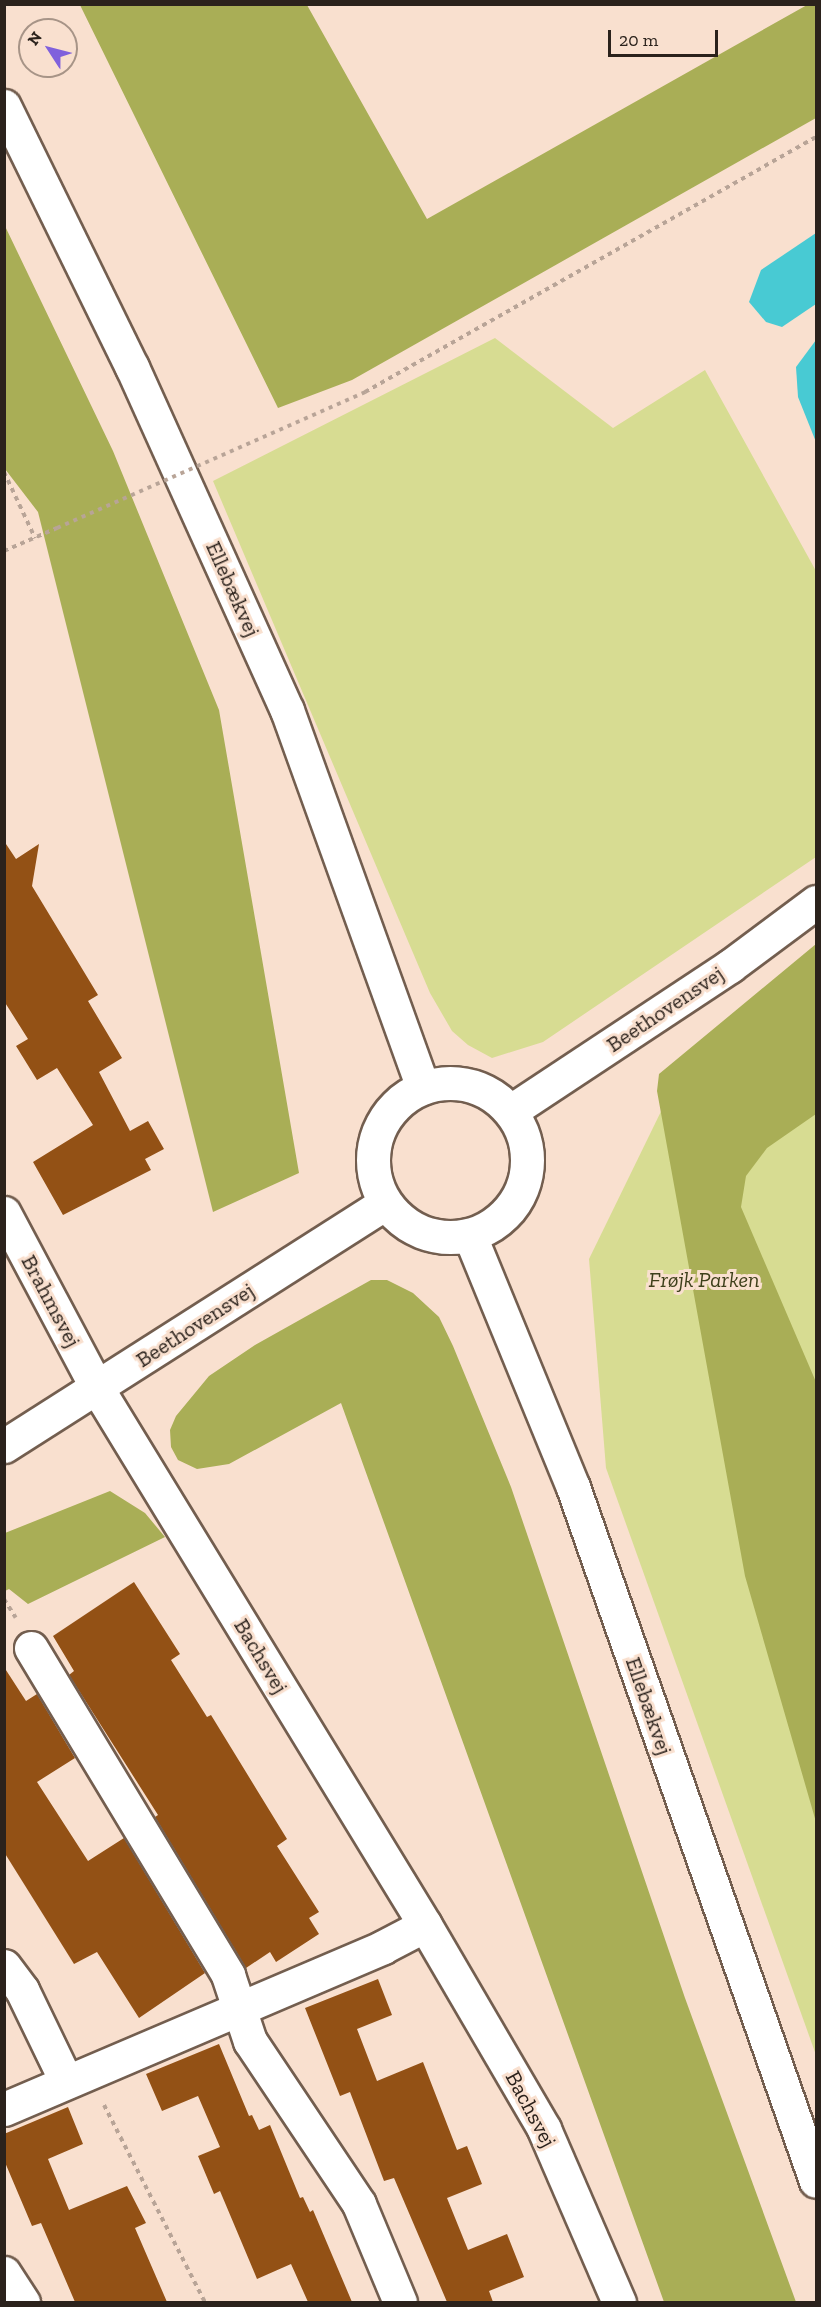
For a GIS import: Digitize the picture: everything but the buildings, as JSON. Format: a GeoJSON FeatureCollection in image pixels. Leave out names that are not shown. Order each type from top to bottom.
{"type":"FeatureCollection","features":[{"type":"Feature","properties":{"kind":"street","name":"Ellebækvej"},"geometry":{"type":"LineString","coordinates":[[4,106],[132,367],[287,710],[423,1087]]}},
{"type":"Feature","properties":{"kind":"street","name":"Beethovensvej"},"geometry":{"type":"LineString","coordinates":[[511,1111],[730,966],[816,902]]}},
{"type":"Feature","properties":{"kind":"street"},"geometry":{"type":"LineString","coordinates":[[447,1082],[471,1085],[493,1095],[511,1111],[523,1133],[528,1159],[524,1184],[512,1207],[494,1225],[470,1236],[446,1238],[422,1233],[401,1221],[385,1203],[374,1177],[373,1149],[382,1123],[399,1101],[423,1087],[447,1082]]}},
{"type":"Feature","properties":{"kind":"street","name":"Beethovensvej"},"geometry":{"type":"LineString","coordinates":[[4,1446],[385,1203]]}},
{"type":"Feature","properties":{"kind":"street","name":"Brahmsvej"},"geometry":{"type":"LineString","coordinates":[[4,1214],[97,1388]]}},
{"type":"Feature","properties":{"kind":"street","name":"Ellebækvej"},"geometry":{"type":"LineString","coordinates":[[470,1236],[573,1486],[816,2181]]}},
{"type":"Feature","properties":{"kind":"street","name":"Bachsvej"},"geometry":{"type":"LineString","coordinates":[[97,1388],[424,1925],[544,2129],[619,2302]]}},
{"type":"Feature","properties":{"kind":"street"},"geometry":{"type":"LineString","coordinates":[[31,1648],[228,1975],[237,2009],[250,2041],[359,2204],[400,2302]]}},
{"type":"Feature","properties":{"kind":"street"},"geometry":{"type":"LineString","coordinates":[[4,2109],[383,1947],[424,1925]]}},
{"type":"Feature","properties":{"kind":"street"},"geometry":{"type":"LineString","coordinates":[[4,1966],[77,2076]]}},
{"type":"Feature","properties":{"kind":"street"},"geometry":{"type":"LineString","coordinates":[[4,2273],[23,2302]]}},
{"type":"Feature","properties":{"kind":"path"},"geometry":{"type":"LineString","coordinates":[[4,551],[365,392],[816,137]]}},
{"type":"Feature","properties":{"kind":"path"},"geometry":{"type":"LineString","coordinates":[[4,472],[35,538]]}},
{"type":"Feature","properties":{"kind":"path"},"geometry":{"type":"LineString","coordinates":[[77,2076],[141,2184],[205,2302]]}},
{"type":"Feature","properties":{"kind":"green space"},"geometry":{"type":"Polygon","coordinates":[[[80,5],[307,5],[427,219],[807,5],[816,5],[816,118],[352,380],[278,408],[80,5]]]}},
{"type":"Feature","properties":{"kind":"green space"},"geometry":{"type":"Polygon","coordinates":[[[4,224],[113,451],[219,710],[299,1173],[213,1212],[38,512],[5,469],[4,224]]]}},
{"type":"Feature","properties":{"kind":"green space"},"geometry":{"type":"Polygon","coordinates":[[[495,338],[613,428],[705,370],[816,571],[816,857],[543,1042],[492,1058],[468,1045],[452,1031],[430,993],[213,481],[495,338]]]}},
{"type":"Feature","properties":{"kind":"green space"},"geometry":{"type":"Polygon","coordinates":[[[816,944],[816,1114],[767,1148],[746,1176],[741,1207],[816,1382],[816,1822],[745,1576],[657,1091],[659,1074],[816,944]]]}},
{"type":"Feature","properties":{"kind":"green space","name":"Frøjk Parken"},"geometry":{"type":"Polygon","coordinates":[[[816,949],[816,2055],[606,1468],[589,1259],[669,1095],[816,949]]]}},
{"type":"Feature","properties":{"kind":"green space"},"geometry":{"type":"Polygon","coordinates":[[[371,1280],[387,1280],[413,1293],[439,1317],[453,1346],[511,1487],[685,1998],[796,2302],[664,2302],[341,1403],[229,1464],[197,1469],[178,1460],[171,1447],[170,1430],[176,1416],[209,1376],[255,1345],[371,1280]]]}},
{"type":"Feature","properties":{"kind":"green space"},"geometry":{"type":"Polygon","coordinates":[[[110,1491],[145,1513],[165,1537],[28,1604],[9,1589],[5,1591],[5,1533],[110,1491]]]}},
{"type":"Feature","properties":{"kind":"water"},"geometry":{"type":"Polygon","coordinates":[[[816,233],[816,304],[782,327],[766,322],[749,302],[761,270],[816,233]]]}},
{"type":"Feature","properties":{"kind":"water"},"geometry":{"type":"Polygon","coordinates":[[[816,340],[816,442],[798,397],[796,367],[816,340]]]}}]}
